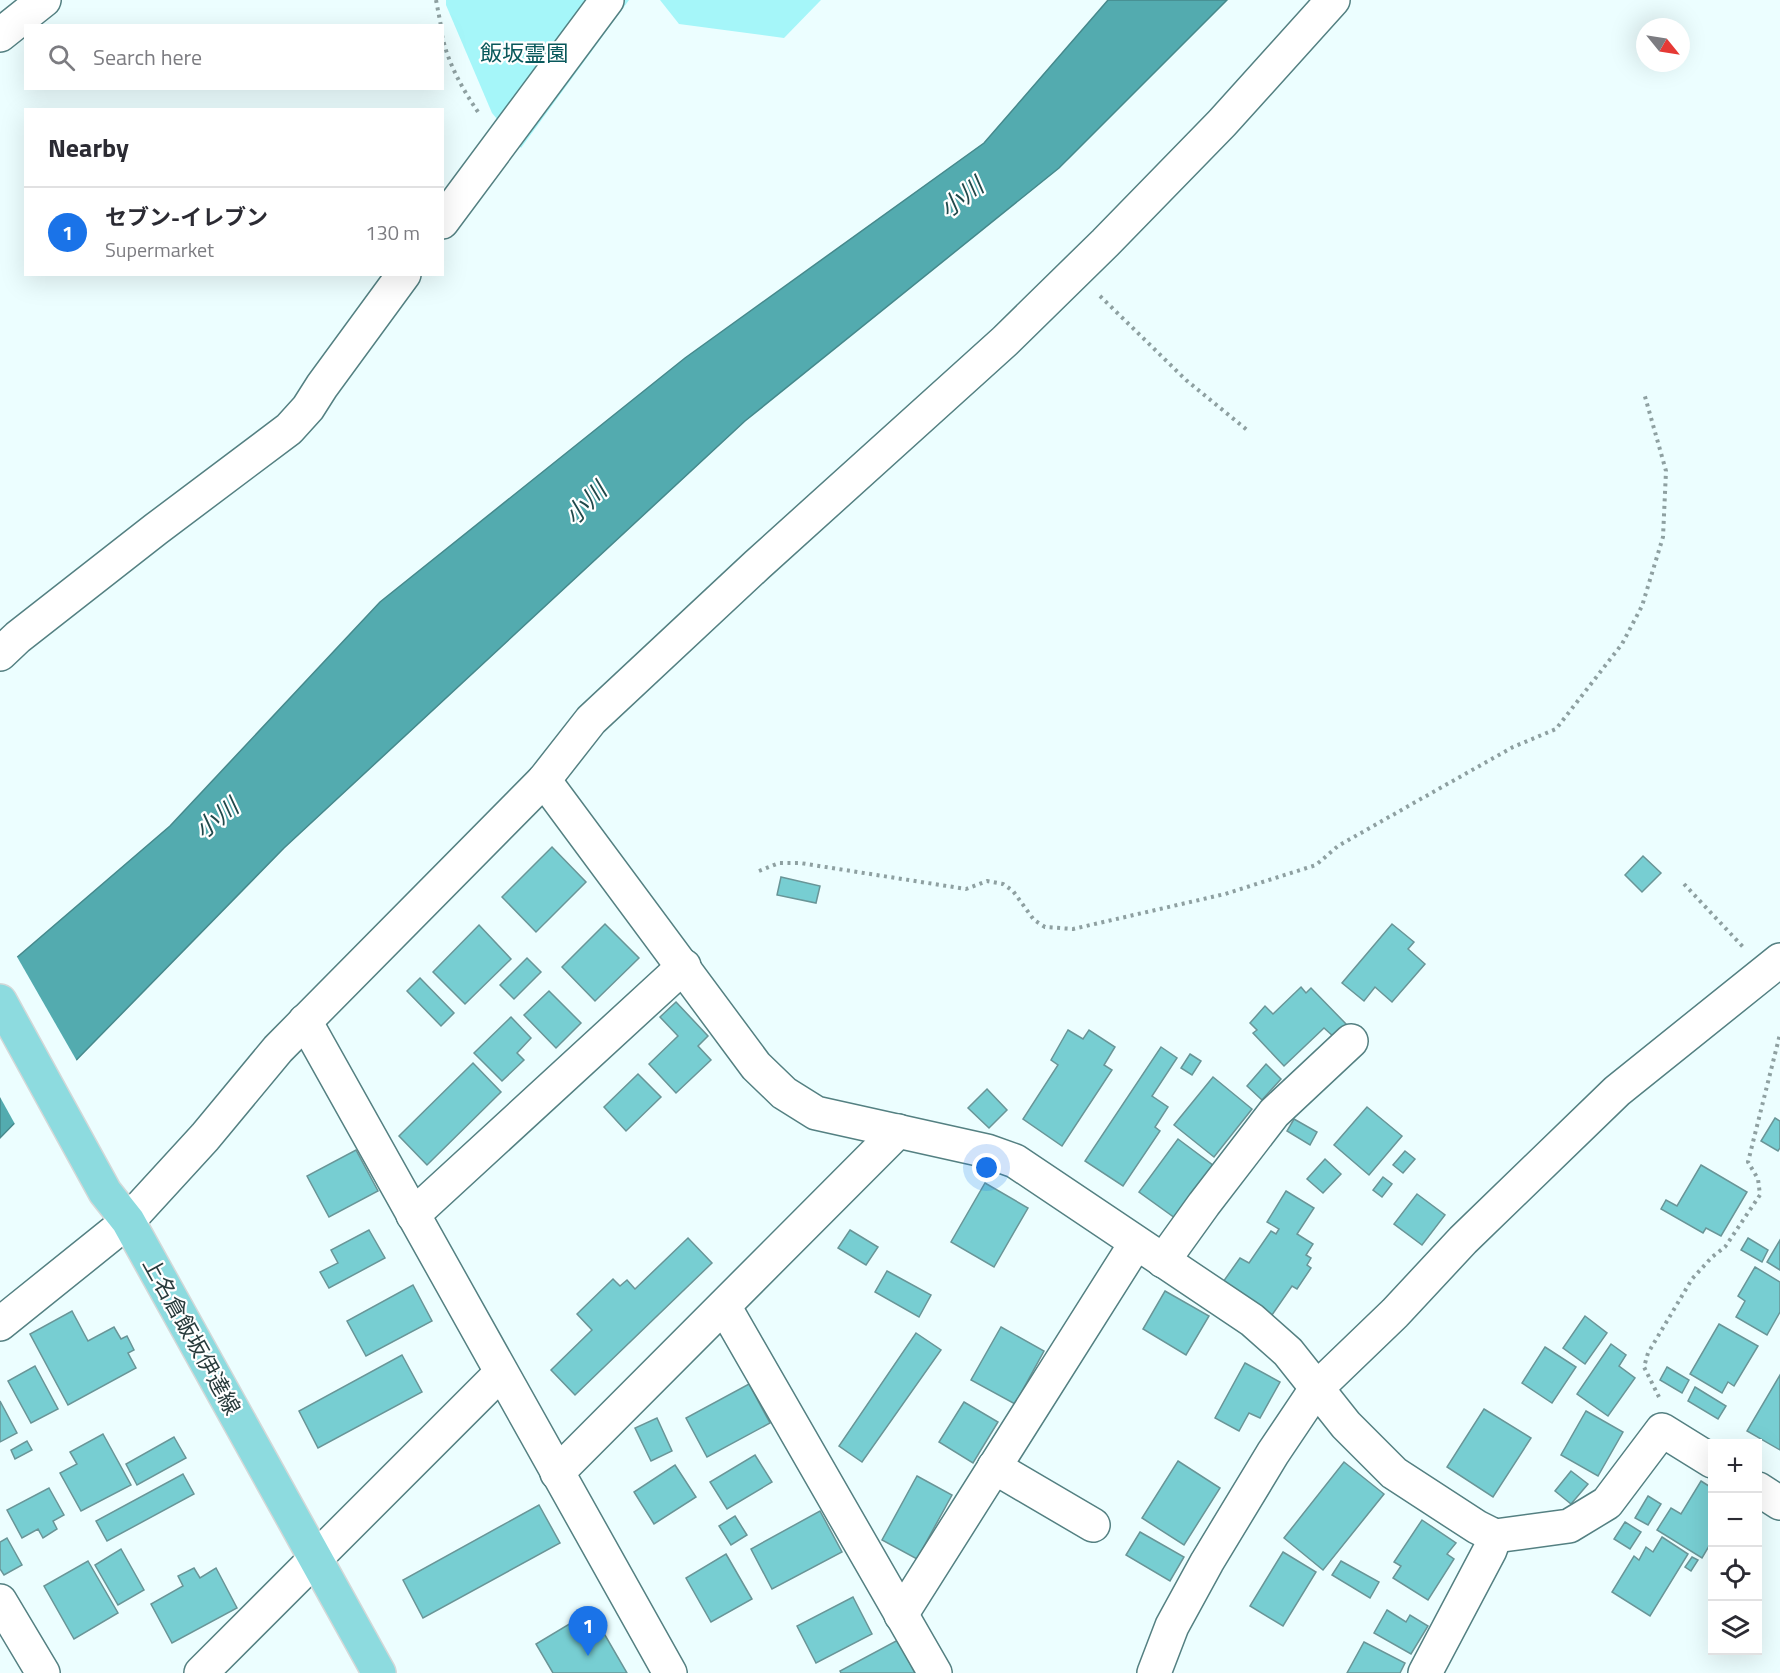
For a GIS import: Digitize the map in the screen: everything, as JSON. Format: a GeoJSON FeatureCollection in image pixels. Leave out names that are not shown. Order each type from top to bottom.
{"type":"FeatureCollection","features":[{"type":"Feature","properties":{"kind":"main road","name":"上名倉飯坂伊達線"},"geometry":{"type":"LineString","coordinates":[[0,1001],[105,1192],[128,1221],[379,1673]]}},
{"type":"Feature","properties":{"kind":"street"},"geometry":{"type":"LineString","coordinates":[[0,35],[44,0]]}},
{"type":"Feature","properties":{"kind":"street"},"geometry":{"type":"LineString","coordinates":[[444,219],[607,0]]}},
{"type":"Feature","properties":{"kind":"street"},"geometry":{"type":"LineString","coordinates":[[0,1324],[128,1221],[205,1137],[278,1049],[544,780],[591,720],[757,565],[1005,341],[1222,123],[1333,0]]}},
{"type":"Feature","properties":{"kind":"street"},"geometry":{"type":"LineString","coordinates":[[6,642],[288,429],[308,408],[321,386],[403,276]]}},
{"type":"Feature","properties":{"kind":"street"},"geometry":{"type":"LineString","coordinates":[[544,780],[756,1066],[784,1093],[816,1113],[987,1151],[1015,1161],[1252,1320],[1288,1352],[1346,1425],[1394,1473],[1477,1527],[1495,1536],[1569,1526],[1607,1503],[1662,1430],[1708,1458]]}},
{"type":"Feature","properties":{"kind":"street"},"geometry":{"type":"LineString","coordinates":[[413,1215],[684,966]]}},
{"type":"Feature","properties":{"kind":"street"},"geometry":{"type":"LineString","coordinates":[[1154,1673],[1172,1626],[1207,1562],[1273,1453],[1316,1389],[1395,1313],[1463,1240],[1617,1091],[1772,967]]}},
{"type":"Feature","properties":{"kind":"street"},"geometry":{"type":"LineString","coordinates":[[305,1021],[670,1673]]}},
{"type":"Feature","properties":{"kind":"street"},"geometry":{"type":"LineString","coordinates":[[1163,1261],[1274,1113],[1351,1041]]}},
{"type":"Feature","properties":{"kind":"street"},"geometry":{"type":"LineString","coordinates":[[557,1473],[898,1131]]}},
{"type":"Feature","properties":{"kind":"street"},"geometry":{"type":"LineString","coordinates":[[901,1615],[1136,1243]]}},
{"type":"Feature","properties":{"kind":"street"},"geometry":{"type":"LineString","coordinates":[[724,1306],[935,1673]]}},
{"type":"Feature","properties":{"kind":"street"},"geometry":{"type":"LineString","coordinates":[[201,1673],[501,1373]]}},
{"type":"Feature","properties":{"kind":"street"},"geometry":{"type":"LineString","coordinates":[[994,1467],[1093,1525]]}},
{"type":"Feature","properties":{"kind":"street"},"geometry":{"type":"LineString","coordinates":[[1425,1673],[1490,1550],[1495,1536]]}},
{"type":"Feature","properties":{"kind":"street"},"geometry":{"type":"LineString","coordinates":[[0,1600],[43,1673]]}},
{"type":"Feature","properties":{"kind":"path"},"geometry":{"type":"LineString","coordinates":[[436,0],[441,24]]}},
{"type":"Feature","properties":{"kind":"path"},"geometry":{"type":"LineString","coordinates":[[444,42],[466,95],[500,144]]}},
{"type":"Feature","properties":{"kind":"path"},"geometry":{"type":"LineString","coordinates":[[1076,272],[1186,380],[1247,430]]}},
{"type":"Feature","properties":{"kind":"path"},"geometry":{"type":"LineString","coordinates":[[759,871],[779,863],[800,863],[966,889],[987,881],[1004,884],[1013,891],[1034,920],[1044,927],[1073,929],[1225,894],[1316,865],[1345,842],[1419,800],[1513,747],[1556,729],[1622,644],[1642,606],[1663,537],[1666,471],[1644,393]]}},
{"type":"Feature","properties":{"kind":"path"},"geometry":{"type":"LineString","coordinates":[[1684,884],[1744,947],[1772,967]]}},
{"type":"Feature","properties":{"kind":"path"},"geometry":{"type":"LineString","coordinates":[[1662,1430],[1662,1403],[1644,1367],[1648,1353],[1692,1279],[1712,1257],[1725,1247],[1760,1195],[1758,1179],[1748,1162],[1780,1034]]}},
{"type":"Feature","properties":{"kind":"green space","name":"飯坂霊園"},"geometry":{"type":"Polygon","coordinates":[[[446,0],[629,0],[521,148],[492,113],[446,5],[446,0]]]}},
{"type":"Feature","properties":{"kind":"green space"},"geometry":{"type":"Polygon","coordinates":[[[660,0],[821,0],[784,38],[679,24],[660,0]]]}},
{"type":"Feature","properties":{"kind":"water","name":"小川"},"geometry":{"type":"Polygon","coordinates":[[[1108,0],[1227,0],[1059,168],[745,421],[284,848],[0,1138],[0,972],[170,826],[380,602],[685,358],[984,143],[1108,0]]]}},
{"type":"Feature","properties":{"kind":"pier"},"geometry":{"type":"Polygon","coordinates":[[[16,955],[78,1063],[16,1126],[0,1097],[0,968],[16,955]]]}},
{"type":"Feature","properties":{"kind":"building"},"geometry":{"type":"Polygon","coordinates":[[[552,847],[586,882],[536,932],[502,897],[552,847]]]}},
{"type":"Feature","properties":{"kind":"building"},"geometry":{"type":"Polygon","coordinates":[[[1643,856],[1661,873],[1642,892],[1625,875],[1643,856]]]}},
{"type":"Feature","properties":{"kind":"building"},"geometry":{"type":"Polygon","coordinates":[[[781,877],[820,886],[816,903],[777,895],[781,877]]]}},
{"type":"Feature","properties":{"kind":"building"},"geometry":{"type":"Polygon","coordinates":[[[605,924],[639,958],[595,1001],[562,967],[605,924]]]}},
{"type":"Feature","properties":{"kind":"building"},"geometry":{"type":"Polygon","coordinates":[[[1392,924],[1414,942],[1408,949],[1425,964],[1392,1002],[1375,987],[1364,1001],[1342,983],[1392,924]]]}},
{"type":"Feature","properties":{"kind":"building"},"geometry":{"type":"Polygon","coordinates":[[[479,925],[511,959],[465,1004],[433,972],[479,925]]]}},
{"type":"Feature","properties":{"kind":"building"},"geometry":{"type":"Polygon","coordinates":[[[527,958],[541,972],[514,999],[500,985],[527,958]]]}},
{"type":"Feature","properties":{"kind":"building"},"geometry":{"type":"Polygon","coordinates":[[[420,978],[454,1013],[441,1026],[407,991],[420,978]]]}},
{"type":"Feature","properties":{"kind":"building"},"geometry":{"type":"Polygon","coordinates":[[[1301,987],[1306,993],[1311,988],[1347,1025],[1334,1037],[1324,1028],[1284,1066],[1253,1033],[1257,1030],[1250,1023],[1265,1006],[1273,1014],[1301,987]]]}},
{"type":"Feature","properties":{"kind":"building"},"geometry":{"type":"Polygon","coordinates":[[[549,991],[581,1023],[556,1048],[524,1015],[549,991]]]}},
{"type":"Feature","properties":{"kind":"building"},"geometry":{"type":"Polygon","coordinates":[[[676,1002],[708,1036],[698,1046],[711,1060],[676,1093],[649,1064],[678,1036],[660,1017],[676,1002]]]}},
{"type":"Feature","properties":{"kind":"building"},"geometry":{"type":"Polygon","coordinates":[[[511,1017],[531,1038],[517,1053],[524,1060],[502,1081],[474,1053],[511,1017]]]}},
{"type":"Feature","properties":{"kind":"building"},"geometry":{"type":"Polygon","coordinates":[[[1068,1030],[1083,1039],[1089,1030],[1115,1047],[1104,1065],[1112,1070],[1062,1146],[1023,1119],[1058,1065],[1051,1060],[1068,1030]]]}},
{"type":"Feature","properties":{"kind":"building"},"geometry":{"type":"Polygon","coordinates":[[[1161,1047],[1177,1058],[1152,1096],[1168,1107],[1155,1127],[1160,1131],[1123,1186],[1085,1161],[1161,1047]]]}},
{"type":"Feature","properties":{"kind":"building"},"geometry":{"type":"Polygon","coordinates":[[[1190,1054],[1201,1061],[1192,1075],[1181,1068],[1190,1054]]]}},
{"type":"Feature","properties":{"kind":"building"},"geometry":{"type":"Polygon","coordinates":[[[473,1063],[501,1092],[427,1165],[399,1136],[473,1063]]]}},
{"type":"Feature","properties":{"kind":"building"},"geometry":{"type":"Polygon","coordinates":[[[1266,1064],[1281,1079],[1262,1100],[1247,1086],[1266,1064]]]}},
{"type":"Feature","properties":{"kind":"building"},"geometry":{"type":"Polygon","coordinates":[[[638,1074],[661,1097],[626,1131],[604,1107],[638,1074]]]}},
{"type":"Feature","properties":{"kind":"building"},"geometry":{"type":"Polygon","coordinates":[[[1213,1077],[1252,1109],[1214,1157],[1174,1125],[1213,1077]]]}},
{"type":"Feature","properties":{"kind":"building"},"geometry":{"type":"Polygon","coordinates":[[[987,1089],[1007,1110],[989,1128],[968,1108],[987,1089]]]}},
{"type":"Feature","properties":{"kind":"building"},"geometry":{"type":"Polygon","coordinates":[[[1367,1107],[1402,1136],[1369,1175],[1334,1145],[1367,1107]]]}},
{"type":"Feature","properties":{"kind":"building"},"geometry":{"type":"Polygon","coordinates":[[[1775,1118],[1780,1121],[1778,1151],[1761,1141],[1775,1118]]]}},
{"type":"Feature","properties":{"kind":"building"},"geometry":{"type":"Polygon","coordinates":[[[1294,1119],[1317,1132],[1310,1145],[1287,1131],[1294,1119]]]}},
{"type":"Feature","properties":{"kind":"building"},"geometry":{"type":"Polygon","coordinates":[[[1178,1139],[1214,1166],[1175,1218],[1139,1192],[1178,1139]]]}},
{"type":"Feature","properties":{"kind":"building"},"geometry":{"type":"Polygon","coordinates":[[[356,1150],[378,1191],[329,1217],[307,1176],[356,1150]]]}},
{"type":"Feature","properties":{"kind":"building"},"geometry":{"type":"Polygon","coordinates":[[[1405,1151],[1415,1159],[1403,1173],[1393,1165],[1405,1151]]]}},
{"type":"Feature","properties":{"kind":"building"},"geometry":{"type":"Polygon","coordinates":[[[1325,1159],[1341,1174],[1323,1193],[1307,1179],[1325,1159]]]}},
{"type":"Feature","properties":{"kind":"building"},"geometry":{"type":"Polygon","coordinates":[[[1701,1165],[1747,1192],[1721,1236],[1706,1228],[1703,1233],[1661,1209],[1666,1200],[1677,1206],[1701,1165]]]}},
{"type":"Feature","properties":{"kind":"building"},"geometry":{"type":"Polygon","coordinates":[[[1383,1177],[1392,1184],[1382,1197],[1373,1190],[1383,1177]]]}},
{"type":"Feature","properties":{"kind":"building"},"geometry":{"type":"Polygon","coordinates":[[[985,1183],[1028,1208],[994,1267],[951,1242],[985,1183]]]}},
{"type":"Feature","properties":{"kind":"building"},"geometry":{"type":"Polygon","coordinates":[[[1286,1191],[1314,1208],[1297,1234],[1313,1244],[1306,1255],[1311,1258],[1307,1265],[1311,1268],[1297,1289],[1292,1286],[1272,1315],[1223,1282],[1240,1258],[1249,1263],[1271,1231],[1276,1234],[1279,1229],[1267,1222],[1286,1191]]]}},
{"type":"Feature","properties":{"kind":"building"},"geometry":{"type":"Polygon","coordinates":[[[1417,1194],[1445,1215],[1422,1245],[1394,1224],[1417,1194]]]}},
{"type":"Feature","properties":{"kind":"building"},"geometry":{"type":"Polygon","coordinates":[[[369,1230],[385,1258],[329,1288],[320,1272],[338,1263],[331,1250],[369,1230]]]}},
{"type":"Feature","properties":{"kind":"building"},"geometry":{"type":"Polygon","coordinates":[[[850,1230],[878,1247],[866,1265],[838,1248],[850,1230]]]}},
{"type":"Feature","properties":{"kind":"building"},"geometry":{"type":"Polygon","coordinates":[[[688,1238],[712,1263],[575,1395],[551,1370],[592,1330],[577,1314],[613,1279],[620,1286],[627,1280],[635,1289],[688,1238]]]}},
{"type":"Feature","properties":{"kind":"building"},"geometry":{"type":"Polygon","coordinates":[[[1748,1238],[1768,1250],[1762,1262],[1741,1250],[1748,1238]]]}},
{"type":"Feature","properties":{"kind":"building"},"geometry":{"type":"Polygon","coordinates":[[[1780,1240],[1780,1270],[1767,1262],[1780,1240]]]}},
{"type":"Feature","properties":{"kind":"building"},"geometry":{"type":"Polygon","coordinates":[[[1755,1267],[1780,1282],[1780,1312],[1767,1335],[1736,1317],[1745,1301],[1738,1296],[1755,1267]]]}},
{"type":"Feature","properties":{"kind":"building"},"geometry":{"type":"Polygon","coordinates":[[[887,1271],[931,1295],[919,1317],[875,1292],[887,1271]]]}},
{"type":"Feature","properties":{"kind":"building"},"geometry":{"type":"Polygon","coordinates":[[[413,1285],[432,1321],[366,1356],[347,1321],[413,1285]]]}},
{"type":"Feature","properties":{"kind":"building"},"geometry":{"type":"Polygon","coordinates":[[[1165,1291],[1209,1316],[1186,1355],[1143,1329],[1165,1291]]]}},
{"type":"Feature","properties":{"kind":"building"},"geometry":{"type":"Polygon","coordinates":[[[72,1311],[88,1341],[114,1327],[121,1339],[127,1336],[134,1350],[128,1353],[136,1368],[68,1405],[30,1334],[72,1311]]]}},
{"type":"Feature","properties":{"kind":"building"},"geometry":{"type":"Polygon","coordinates":[[[1585,1316],[1607,1333],[1585,1364],[1563,1348],[1585,1316]]]}},
{"type":"Feature","properties":{"kind":"building"},"geometry":{"type":"Polygon","coordinates":[[[1719,1324],[1758,1346],[1734,1386],[1728,1382],[1722,1393],[1690,1374],[1719,1324]]]}},
{"type":"Feature","properties":{"kind":"building"},"geometry":{"type":"Polygon","coordinates":[[[1001,1327],[1044,1351],[1015,1404],[971,1380],[1001,1327]]]}},
{"type":"Feature","properties":{"kind":"building"},"geometry":{"type":"Polygon","coordinates":[[[916,1333],[941,1350],[862,1462],[839,1446],[916,1333]]]}},
{"type":"Feature","properties":{"kind":"building"},"geometry":{"type":"Polygon","coordinates":[[[1611,1344],[1626,1355],[1619,1366],[1635,1378],[1608,1416],[1577,1394],[1611,1344]]]}},
{"type":"Feature","properties":{"kind":"building"},"geometry":{"type":"Polygon","coordinates":[[[1545,1347],[1576,1367],[1552,1403],[1522,1383],[1545,1347]]]}},
{"type":"Feature","properties":{"kind":"building"},"geometry":{"type":"Polygon","coordinates":[[[402,1355],[422,1392],[318,1448],[299,1411],[402,1355]]]}},
{"type":"Feature","properties":{"kind":"building"},"geometry":{"type":"Polygon","coordinates":[[[1245,1363],[1280,1382],[1260,1418],[1249,1413],[1239,1431],[1215,1418],[1245,1363]]]}},
{"type":"Feature","properties":{"kind":"building"},"geometry":{"type":"Polygon","coordinates":[[[35,1366],[58,1409],[31,1423],[8,1381],[35,1366]]]}},
{"type":"Feature","properties":{"kind":"building"},"geometry":{"type":"Polygon","coordinates":[[[1667,1367],[1689,1380],[1682,1393],[1660,1380],[1667,1367]]]}},
{"type":"Feature","properties":{"kind":"building"},"geometry":{"type":"Polygon","coordinates":[[[1780,1375],[1780,1450],[1747,1431],[1780,1375]]]}},
{"type":"Feature","properties":{"kind":"building"},"geometry":{"type":"Polygon","coordinates":[[[749,1384],[770,1423],[707,1457],[686,1418],[749,1384]]]}},
{"type":"Feature","properties":{"kind":"building"},"geometry":{"type":"Polygon","coordinates":[[[1695,1387],[1726,1406],[1718,1419],[1688,1401],[1695,1387]]]}},
{"type":"Feature","properties":{"kind":"building"},"geometry":{"type":"Polygon","coordinates":[[[0,1401],[17,1433],[0,1442],[0,1401]]]}},
{"type":"Feature","properties":{"kind":"building"},"geometry":{"type":"Polygon","coordinates":[[[964,1402],[998,1422],[973,1463],[939,1442],[964,1402]]]}},
{"type":"Feature","properties":{"kind":"building"},"geometry":{"type":"Polygon","coordinates":[[[1484,1409],[1531,1438],[1493,1497],[1447,1467],[1484,1409]]]}},
{"type":"Feature","properties":{"kind":"building"},"geometry":{"type":"Polygon","coordinates":[[[1586,1411],[1623,1432],[1598,1476],[1561,1455],[1586,1411]]]}},
{"type":"Feature","properties":{"kind":"building"},"geometry":{"type":"Polygon","coordinates":[[[657,1418],[672,1451],[651,1461],[635,1428],[657,1418]]]}},
{"type":"Feature","properties":{"kind":"building"},"geometry":{"type":"Polygon","coordinates":[[[103,1434],[131,1485],[81,1511],[60,1473],[77,1464],[70,1452],[103,1434]]]}},
{"type":"Feature","properties":{"kind":"building"},"geometry":{"type":"Polygon","coordinates":[[[174,1437],[186,1458],[137,1485],[126,1464],[174,1437]]]}},
{"type":"Feature","properties":{"kind":"building"},"geometry":{"type":"Polygon","coordinates":[[[27,1441],[32,1450],[15,1459],[11,1450],[27,1441]]]}},
{"type":"Feature","properties":{"kind":"building"},"geometry":{"type":"Polygon","coordinates":[[[755,1455],[772,1482],[727,1509],[710,1482],[755,1455]]]}},
{"type":"Feature","properties":{"kind":"building"},"geometry":{"type":"Polygon","coordinates":[[[1178,1461],[1220,1488],[1184,1545],[1142,1518],[1178,1461]]]}},
{"type":"Feature","properties":{"kind":"building"},"geometry":{"type":"Polygon","coordinates":[[[1344,1462],[1384,1494],[1323,1570],[1284,1538],[1344,1462]]]}},
{"type":"Feature","properties":{"kind":"building"},"geometry":{"type":"Polygon","coordinates":[[[675,1465],[696,1497],[654,1524],[634,1492],[675,1465]]]}},
{"type":"Feature","properties":{"kind":"building"},"geometry":{"type":"Polygon","coordinates":[[[1571,1471],[1588,1484],[1571,1504],[1555,1491],[1571,1471]]]}},
{"type":"Feature","properties":{"kind":"building"},"geometry":{"type":"Polygon","coordinates":[[[183,1474],[194,1494],[107,1541],[96,1521],[183,1474]]]}},
{"type":"Feature","properties":{"kind":"building"},"geometry":{"type":"Polygon","coordinates":[[[917,1476],[952,1495],[917,1559],[882,1540],[917,1476]]]}},
{"type":"Feature","properties":{"kind":"building"},"geometry":{"type":"Polygon","coordinates":[[[1701,1481],[1708,1485],[1708,1548],[1702,1558],[1657,1530],[1671,1508],[1681,1514],[1701,1481]]]}},
{"type":"Feature","properties":{"kind":"building"},"geometry":{"type":"Polygon","coordinates":[[[49,1488],[64,1515],[53,1521],[57,1529],[43,1538],[38,1529],[22,1538],[7,1510],[49,1488]]]}},
{"type":"Feature","properties":{"kind":"building"},"geometry":{"type":"Polygon","coordinates":[[[1648,1496],[1661,1504],[1648,1525],[1635,1518],[1648,1496]]]}},
{"type":"Feature","properties":{"kind":"building"},"geometry":{"type":"Polygon","coordinates":[[[539,1505],[560,1543],[423,1618],[403,1580],[539,1505]]]}},
{"type":"Feature","properties":{"kind":"building"},"geometry":{"type":"Polygon","coordinates":[[[820,1511],[842,1552],[772,1589],[751,1549],[820,1511]]]}},
{"type":"Feature","properties":{"kind":"building"},"geometry":{"type":"Polygon","coordinates":[[[735,1516],[747,1535],[731,1545],[719,1526],[735,1516]]]}},
{"type":"Feature","properties":{"kind":"building"},"geometry":{"type":"Polygon","coordinates":[[[1422,1520],[1456,1543],[1447,1554],[1454,1559],[1428,1600],[1393,1578],[1401,1566],[1394,1562],[1422,1520]]]}},
{"type":"Feature","properties":{"kind":"building"},"geometry":{"type":"Polygon","coordinates":[[[1625,1522],[1641,1532],[1630,1549],[1614,1539],[1625,1522]]]}},
{"type":"Feature","properties":{"kind":"building"},"geometry":{"type":"Polygon","coordinates":[[[1140,1532],[1184,1557],[1170,1581],[1126,1555],[1140,1532]]]}},
{"type":"Feature","properties":{"kind":"building"},"geometry":{"type":"Polygon","coordinates":[[[1662,1537],[1688,1554],[1650,1616],[1612,1592],[1634,1556],[1639,1560],[1646,1547],[1653,1552],[1662,1537]]]}},
{"type":"Feature","properties":{"kind":"building"},"geometry":{"type":"Polygon","coordinates":[[[7,1538],[22,1565],[4,1575],[0,1569],[0,1542],[7,1538]]]}},
{"type":"Feature","properties":{"kind":"building"},"geometry":{"type":"Polygon","coordinates":[[[121,1549],[144,1590],[118,1605],[95,1565],[121,1549]]]}},
{"type":"Feature","properties":{"kind":"building"},"geometry":{"type":"Polygon","coordinates":[[[1283,1552],[1316,1572],[1283,1626],[1250,1606],[1283,1552]]]}},
{"type":"Feature","properties":{"kind":"building"},"geometry":{"type":"Polygon","coordinates":[[[726,1554],[752,1599],[711,1622],[686,1578],[726,1554]]]}},
{"type":"Feature","properties":{"kind":"building"},"geometry":{"type":"Polygon","coordinates":[[[1692,1557],[1698,1560],[1691,1571],[1685,1567],[1692,1557]]]}},
{"type":"Feature","properties":{"kind":"building"},"geometry":{"type":"Polygon","coordinates":[[[88,1561],[118,1613],[74,1639],[44,1586],[88,1561]]]}},
{"type":"Feature","properties":{"kind":"building"},"geometry":{"type":"Polygon","coordinates":[[[1341,1561],[1379,1582],[1370,1598],[1332,1575],[1341,1561]]]}},
{"type":"Feature","properties":{"kind":"building"},"geometry":{"type":"Polygon","coordinates":[[[194,1568],[200,1578],[216,1568],[237,1608],[172,1643],[151,1604],[183,1586],[178,1576],[194,1568]]]}},
{"type":"Feature","properties":{"kind":"building"},"geometry":{"type":"Polygon","coordinates":[[[853,1597],[872,1634],[816,1663],[797,1626],[853,1597]]]}},
{"type":"Feature","properties":{"kind":"building"},"geometry":{"type":"Polygon","coordinates":[[[1387,1610],[1406,1622],[1410,1615],[1428,1626],[1411,1654],[1374,1633],[1387,1610]]]}},
{"type":"Feature","properties":{"kind":"building"},"geometry":{"type":"Polygon","coordinates":[[[591,1611],[627,1673],[553,1673],[536,1644],[591,1611]]]}},
{"type":"Feature","properties":{"kind":"building"},"geometry":{"type":"Polygon","coordinates":[[[898,1640],[915,1673],[841,1673],[840,1671],[898,1640]]]}},
{"type":"Feature","properties":{"kind":"building"},"geometry":{"type":"Polygon","coordinates":[[[1364,1642],[1405,1663],[1400,1673],[1347,1673],[1364,1642]]]}},
{"type":"Feature","properties":{"kind":"place","name":"セブン-イレブン"},"geometry":{"type":"Point","coordinates":[588,1656]}}]}
